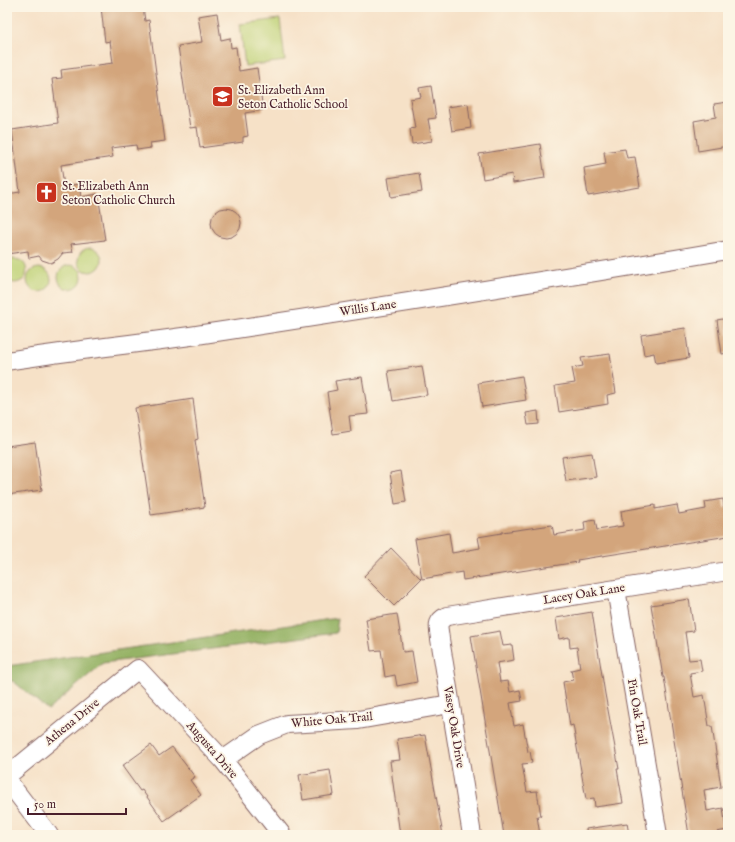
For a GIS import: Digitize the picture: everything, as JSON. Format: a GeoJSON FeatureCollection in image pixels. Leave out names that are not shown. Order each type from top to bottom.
{"type":"FeatureCollection","features":[{"type":"Feature","properties":{"kind":"street","name":"Willis Lane"},"geometry":{"type":"LineString","coordinates":[[7,361],[496,290],[728,250]]}},
{"type":"Feature","properties":{"kind":"street","name":"Lacey Oak Lane"},"geometry":{"type":"LineString","coordinates":[[441,619],[447,616],[728,571]]}},
{"type":"Feature","properties":{"kind":"street","name":"Pin Oak Trail"},"geometry":{"type":"LineString","coordinates":[[616,589],[658,835]]}},
{"type":"Feature","properties":{"kind":"street","name":"Vasey Oak Drive"},"geometry":{"type":"LineString","coordinates":[[441,619],[438,623],[440,639],[472,835]]}},
{"type":"Feature","properties":{"kind":"street","name":"Augusta Drive"},"geometry":{"type":"LineString","coordinates":[[138,668],[223,760],[282,835]]}},
{"type":"Feature","properties":{"kind":"street","name":"Athena Drive"},"geometry":{"type":"LineString","coordinates":[[7,776],[138,668]]}},
{"type":"Feature","properties":{"kind":"street","name":"White Oak Trail"},"geometry":{"type":"LineString","coordinates":[[223,760],[259,735],[287,724],[358,720],[450,704]]}},
{"type":"Feature","properties":{"kind":"street"},"geometry":{"type":"LineString","coordinates":[[7,780],[49,835]]}},
{"type":"Feature","properties":{"kind":"green space"},"geometry":{"type":"Polygon","coordinates":[[[280,19],[285,61],[245,66],[240,24],[280,19]]]}},
{"type":"Feature","properties":{"kind":"green space"},"geometry":{"type":"Polygon","coordinates":[[[90,248],[99,251],[102,260],[99,269],[90,272],[81,269],[78,260],[81,251],[90,248]]]}},
{"type":"Feature","properties":{"kind":"green space"},"geometry":{"type":"Polygon","coordinates":[[[13,259],[23,262],[26,268],[25,278],[17,283],[7,280],[7,261],[13,259]]]}},
{"type":"Feature","properties":{"kind":"green space"},"geometry":{"type":"Polygon","coordinates":[[[70,265],[79,268],[82,277],[79,286],[70,289],[61,286],[58,277],[61,268],[70,265]]]}},
{"type":"Feature","properties":{"kind":"green space"},"geometry":{"type":"Polygon","coordinates":[[[39,268],[48,271],[51,280],[48,289],[39,292],[30,289],[27,280],[30,271],[39,268]]]}},
{"type":"Feature","properties":{"kind":"green space"},"geometry":{"type":"Polygon","coordinates":[[[338,618],[336,633],[103,663],[48,710],[13,681],[7,681],[7,666],[338,618]]]}},
{"type":"Feature","properties":{"kind":"building"},"geometry":{"type":"Polygon","coordinates":[[[101,7],[143,7],[145,21],[149,20],[165,141],[150,143],[151,148],[137,150],[136,145],[111,148],[113,157],[61,165],[64,186],[79,184],[81,197],[98,194],[105,240],[71,244],[73,252],[63,253],[58,259],[51,263],[42,260],[39,256],[29,258],[28,251],[7,254],[7,194],[20,192],[12,130],[58,123],[52,79],[62,78],[61,70],[113,63],[110,41],[105,42],[101,7]]]}},
{"type":"Feature","properties":{"kind":"building"},"geometry":{"type":"Polygon","coordinates":[[[217,13],[221,40],[230,38],[231,48],[236,47],[239,71],[257,68],[263,110],[245,113],[248,136],[243,137],[243,142],[200,148],[197,127],[190,128],[178,46],[202,42],[198,16],[217,13]]]}},
{"type":"Feature","properties":{"kind":"building"},"geometry":{"type":"Polygon","coordinates":[[[431,86],[436,118],[428,119],[432,141],[412,144],[410,129],[415,128],[410,99],[421,97],[419,88],[431,86]]]}},
{"type":"Feature","properties":{"kind":"building"},"geometry":{"type":"Polygon","coordinates":[[[728,102],[728,146],[698,151],[694,121],[716,117],[714,104],[728,102]]]}},
{"type":"Feature","properties":{"kind":"building"},"geometry":{"type":"Polygon","coordinates":[[[468,104],[471,128],[452,131],[448,107],[468,104]]]}},
{"type":"Feature","properties":{"kind":"building"},"geometry":{"type":"Polygon","coordinates":[[[540,144],[545,178],[513,183],[512,174],[483,179],[479,154],[540,144]]]}},
{"type":"Feature","properties":{"kind":"building"},"geometry":{"type":"Polygon","coordinates":[[[625,149],[627,158],[635,157],[640,187],[588,196],[584,168],[606,164],[604,152],[625,149]]]}},
{"type":"Feature","properties":{"kind":"building"},"geometry":{"type":"Polygon","coordinates":[[[419,173],[422,192],[391,197],[388,178],[419,173]]]}},
{"type":"Feature","properties":{"kind":"building"},"geometry":{"type":"Polygon","coordinates":[[[226,208],[232,209],[240,217],[240,229],[232,237],[226,238],[220,237],[212,229],[211,223],[212,217],[220,209],[226,208]]]}},
{"type":"Feature","properties":{"kind":"building"},"geometry":{"type":"Polygon","coordinates":[[[728,318],[728,353],[722,354],[717,320],[728,318]]]}},
{"type":"Feature","properties":{"kind":"building"},"geometry":{"type":"Polygon","coordinates":[[[685,328],[689,358],[656,363],[654,353],[644,355],[641,335],[685,328]]]}},
{"type":"Feature","properties":{"kind":"building"},"geometry":{"type":"Polygon","coordinates":[[[610,354],[616,393],[607,395],[608,404],[559,412],[555,386],[575,383],[572,368],[583,366],[581,358],[610,354]]]}},
{"type":"Feature","properties":{"kind":"building"},"geometry":{"type":"Polygon","coordinates":[[[422,366],[427,395],[393,401],[388,371],[422,366]]]}},
{"type":"Feature","properties":{"kind":"building"},"geometry":{"type":"Polygon","coordinates":[[[522,376],[526,400],[482,407],[478,383],[522,376]]]}},
{"type":"Feature","properties":{"kind":"building"},"geometry":{"type":"Polygon","coordinates":[[[362,377],[368,414],[349,416],[351,431],[333,434],[327,392],[337,390],[335,381],[362,377]]]}},
{"type":"Feature","properties":{"kind":"building"},"geometry":{"type":"Polygon","coordinates":[[[193,399],[198,439],[195,440],[205,507],[151,515],[135,408],[193,399]]]}},
{"type":"Feature","properties":{"kind":"building"},"geometry":{"type":"Polygon","coordinates":[[[538,411],[539,424],[528,425],[526,413],[538,411]]]}},
{"type":"Feature","properties":{"kind":"building"},"geometry":{"type":"Polygon","coordinates":[[[35,442],[42,490],[7,495],[7,446],[35,442]]]}},
{"type":"Feature","properties":{"kind":"building"},"geometry":{"type":"Polygon","coordinates":[[[592,453],[596,477],[566,481],[562,457],[592,453]]]}},
{"type":"Feature","properties":{"kind":"building"},"geometry":{"type":"Polygon","coordinates":[[[401,471],[406,502],[395,504],[390,473],[401,471]]]}},
{"type":"Feature","properties":{"kind":"building"},"geometry":{"type":"Polygon","coordinates":[[[723,499],[724,508],[728,507],[728,536],[463,580],[462,572],[422,579],[415,539],[449,533],[452,553],[480,548],[478,537],[502,532],[552,525],[554,535],[585,530],[584,522],[595,520],[597,530],[623,526],[621,511],[655,505],[655,509],[677,505],[679,514],[706,509],[705,502],[723,499]]]}},
{"type":"Feature","properties":{"kind":"building"},"geometry":{"type":"Polygon","coordinates":[[[391,548],[421,579],[394,606],[364,576],[391,548]]]}},
{"type":"Feature","properties":{"kind":"building"},"geometry":{"type":"Polygon","coordinates":[[[689,599],[694,631],[685,632],[689,660],[700,659],[702,671],[690,673],[694,697],[704,695],[709,726],[712,726],[721,787],[704,790],[707,811],[723,808],[726,830],[717,832],[718,835],[689,835],[651,605],[689,599]]]}},
{"type":"Feature","properties":{"kind":"building"},"geometry":{"type":"Polygon","coordinates":[[[592,612],[619,769],[617,769],[623,803],[595,807],[594,798],[586,799],[573,725],[570,726],[563,682],[573,680],[571,670],[580,668],[577,647],[570,648],[569,637],[559,639],[556,618],[592,612]]]}},
{"type":"Feature","properties":{"kind":"building"},"geometry":{"type":"Polygon","coordinates":[[[397,614],[403,652],[412,651],[417,682],[397,686],[395,675],[385,677],[381,650],[371,651],[366,619],[397,614]]]}},
{"type":"Feature","properties":{"kind":"building"},"geometry":{"type":"Polygon","coordinates":[[[500,631],[503,646],[512,645],[514,660],[497,663],[500,682],[508,681],[510,692],[520,690],[522,701],[510,703],[514,726],[523,724],[528,752],[530,751],[532,763],[522,764],[527,792],[537,791],[541,816],[537,816],[540,835],[504,835],[471,636],[500,631]]]}},
{"type":"Feature","properties":{"kind":"building"},"geometry":{"type":"Polygon","coordinates":[[[425,735],[443,835],[400,835],[390,761],[400,760],[397,739],[425,735]]]}},
{"type":"Feature","properties":{"kind":"building"},"geometry":{"type":"Polygon","coordinates":[[[151,745],[159,756],[172,747],[195,777],[190,780],[201,795],[164,821],[142,790],[140,791],[122,766],[151,745]]]}},
{"type":"Feature","properties":{"kind":"building"},"geometry":{"type":"Polygon","coordinates":[[[330,770],[334,795],[303,800],[299,775],[330,770]]]}},
{"type":"Feature","properties":{"kind":"building"},"geometry":{"type":"Polygon","coordinates":[[[627,823],[629,835],[587,835],[586,829],[627,823]]]}},
{"type":"Feature","properties":{"kind":"place","name":"St. Elizabeth Ann Seton Catholic School"},"geometry":{"type":"Point","coordinates":[223,97]}},
{"type":"Feature","properties":{"kind":"place","name":"St. Elizabeth Ann Seton Catholic Church"},"geometry":{"type":"Point","coordinates":[47,193]}}]}
